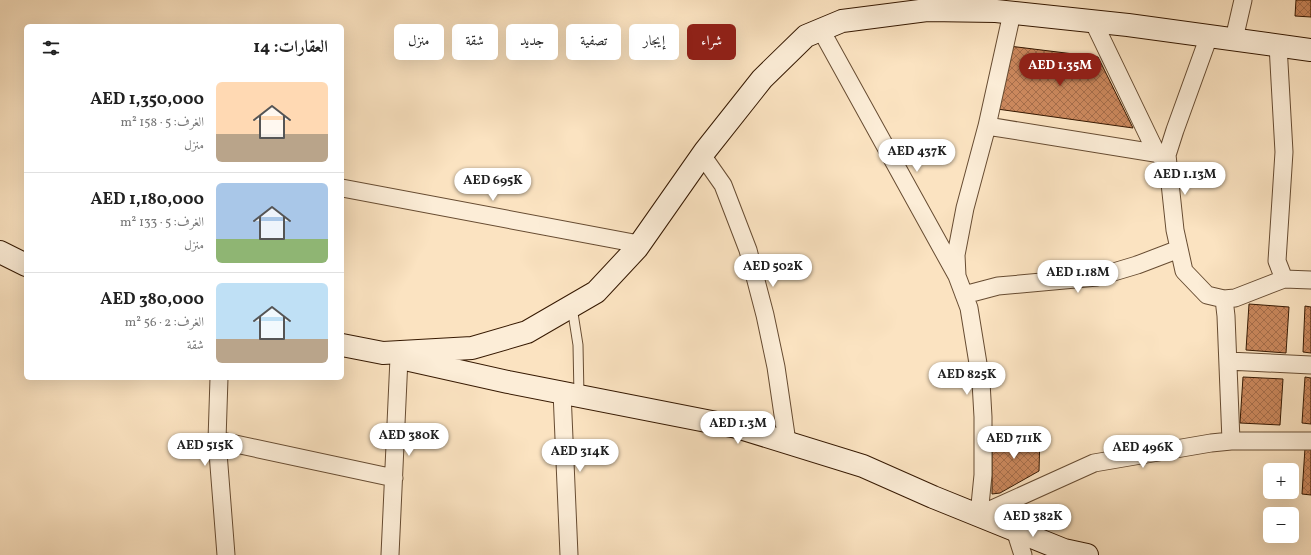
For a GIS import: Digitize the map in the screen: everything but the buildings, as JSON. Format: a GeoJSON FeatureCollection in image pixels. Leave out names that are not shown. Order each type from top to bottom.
{"type":"FeatureCollection","features":[{"type":"Feature","properties":{"kind":"street"},"geometry":{"type":"LineString","coordinates":[[1234,39],[1243,0]]}},
{"type":"Feature","properties":{"kind":"street"},"geometry":{"type":"LineString","coordinates":[[391,355],[472,348],[527,332],[596,292],[639,244],[702,155],[762,79],[806,36],[842,21],[927,10],[986,6],[1012,13],[1093,21],[1311,50]]}},
{"type":"Feature","properties":{"kind":"street"},"geometry":{"type":"LineString","coordinates":[[957,276],[956,255],[959,239],[987,126],[1012,13]]}},
{"type":"Feature","properties":{"kind":"street"},"geometry":{"type":"LineString","coordinates":[[1093,21],[1162,154],[1174,230],[1184,270],[1207,295],[1224,299],[1235,298],[1284,279],[1311,280]]}},
{"type":"Feature","properties":{"kind":"street"},"geometry":{"type":"LineString","coordinates":[[821,30],[957,276],[969,308],[980,382],[983,416],[983,475],[979,515]]}},
{"type":"Feature","properties":{"kind":"street"},"geometry":{"type":"LineString","coordinates":[[1162,154],[1175,130],[1209,36]]}},
{"type":"Feature","properties":{"kind":"street"},"geometry":{"type":"LineString","coordinates":[[1278,45],[1284,152],[1277,261],[1284,279]]}},
{"type":"Feature","properties":{"kind":"street"},"geometry":{"type":"LineString","coordinates":[[987,126],[1162,154]]}},
{"type":"Feature","properties":{"kind":"street"},"geometry":{"type":"LineString","coordinates":[[702,155],[723,186],[748,250],[765,315],[776,367],[787,442]]}},
{"type":"Feature","properties":{"kind":"street"},"geometry":{"type":"LineString","coordinates":[[344,188],[639,244]]}},
{"type":"Feature","properties":{"kind":"street"},"geometry":{"type":"LineString","coordinates":[[964,295],[998,286],[1097,277],[1137,265],[1179,249]]}},
{"type":"Feature","properties":{"kind":"street"},"geometry":{"type":"LineString","coordinates":[[0,252],[24,264]]}},
{"type":"Feature","properties":{"kind":"street"},"geometry":{"type":"LineString","coordinates":[[1224,299],[1231,441]]}},
{"type":"Feature","properties":{"kind":"street"},"geometry":{"type":"LineString","coordinates":[[344,344],[508,382],[737,427],[863,466],[1064,550],[1087,555]]}},
{"type":"Feature","properties":{"kind":"street"},"geometry":{"type":"LineString","coordinates":[[390,555],[394,478],[391,355]]}},
{"type":"Feature","properties":{"kind":"street"},"geometry":{"type":"LineString","coordinates":[[1228,361],[1311,365]]}},
{"type":"Feature","properties":{"kind":"street"},"geometry":{"type":"LineString","coordinates":[[219,380],[217,440],[226,555]]}},
{"type":"Feature","properties":{"kind":"street"},"geometry":{"type":"LineString","coordinates":[[569,555],[570,394]]}},
{"type":"Feature","properties":{"kind":"street"},"geometry":{"type":"LineString","coordinates":[[217,440],[394,478]]}},
{"type":"Feature","properties":{"kind":"street"},"geometry":{"type":"LineString","coordinates":[[979,515],[1094,463],[1231,441],[1311,441]]}},
{"type":"Feature","properties":{"kind":"street"},"geometry":{"type":"LineString","coordinates":[[1015,530],[1023,555]]}},
{"type":"Feature","properties":{"kind":"lane"},"geometry":{"type":"LineString","coordinates":[[570,394],[578,345],[572,306]]}}]}
